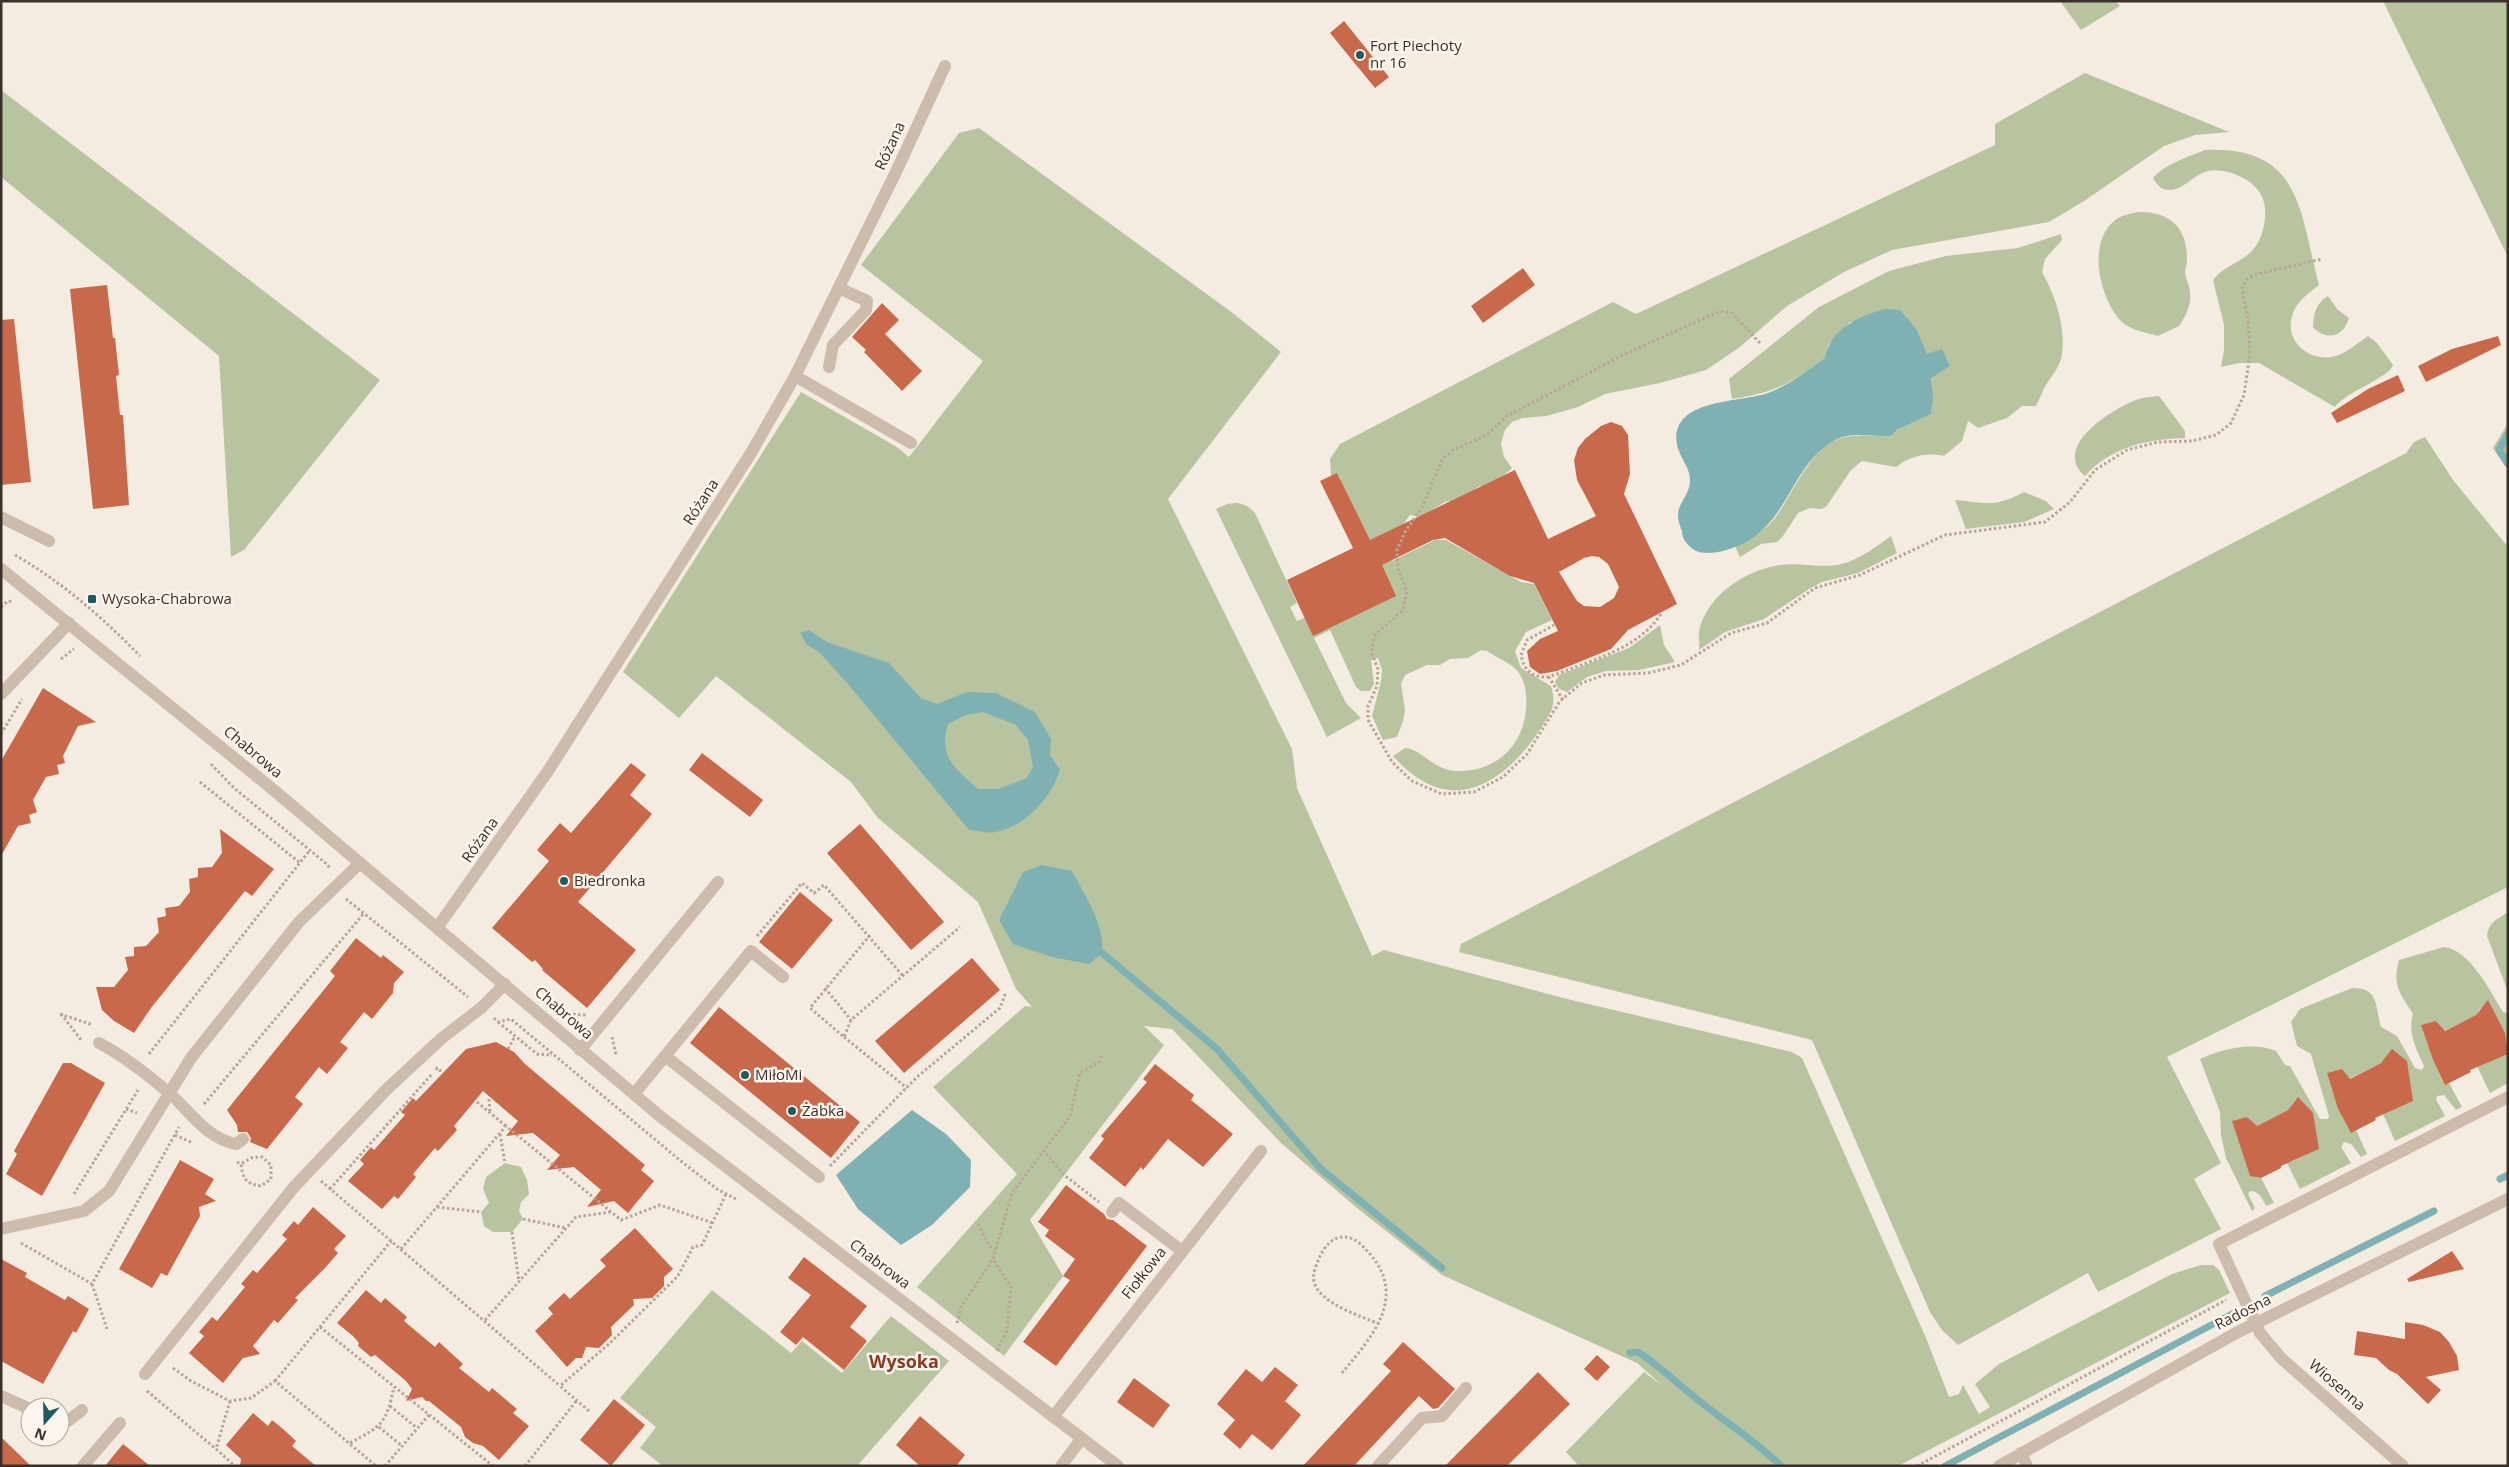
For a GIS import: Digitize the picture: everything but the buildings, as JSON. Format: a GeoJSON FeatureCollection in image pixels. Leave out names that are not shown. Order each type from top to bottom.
{"type":"FeatureCollection","features":[{"type":"Feature","properties":{"kind":"street","name":"Różana"},"geometry":{"type":"LineString","coordinates":[[437,928],[552,764],[751,453],[795,376],[896,174],[945,66]]}},
{"type":"Feature","properties":{"kind":"street"},"geometry":{"type":"LineString","coordinates":[[829,366],[833,345],[866,310],[866,301],[839,288]]}},
{"type":"Feature","properties":{"kind":"street"},"geometry":{"type":"LineString","coordinates":[[795,376],[911,443]]}},
{"type":"Feature","properties":{"kind":"street"},"geometry":{"type":"LineString","coordinates":[[1,517],[49,541]]}},
{"type":"Feature","properties":{"kind":"street","name":"Chabrowa"},"geometry":{"type":"LineString","coordinates":[[1,568],[360,863],[634,1094],[1118,1466]]}},
{"type":"Feature","properties":{"kind":"street"},"geometry":{"type":"LineString","coordinates":[[1,694],[69,622]]}},
{"type":"Feature","properties":{"kind":"street"},"geometry":{"type":"LineString","coordinates":[[1,1229],[84,1211],[94,1205],[113,1186],[192,1058],[299,922],[360,863]]}},
{"type":"Feature","properties":{"kind":"street"},"geometry":{"type":"LineString","coordinates":[[580,1050],[718,882]]}},
{"type":"Feature","properties":{"kind":"street"},"geometry":{"type":"LineString","coordinates":[[634,1094],[751,951],[783,977]]}},
{"type":"Feature","properties":{"kind":"street"},"geometry":{"type":"LineString","coordinates":[[145,1374],[310,1170],[386,1090],[442,1038],[481,1008],[505,984]]}},
{"type":"Feature","properties":{"kind":"street"},"geometry":{"type":"LineString","coordinates":[[99,1043],[120,1054],[170,1093],[207,1130],[224,1142],[236,1144],[243,1139]]}},
{"type":"Feature","properties":{"kind":"street"},"geometry":{"type":"LineString","coordinates":[[665,1056],[819,1177]]}},
{"type":"Feature","properties":{"kind":"street","name":"Wiosenna"},"geometry":{"type":"LineString","coordinates":[[2403,1466],[2280,1358],[2264,1340],[2219,1244],[2508,1097]]}},
{"type":"Feature","properties":{"kind":"street","name":"Fiołkowa"},"geometry":{"type":"LineString","coordinates":[[1053,1416],[1261,1151]]}},
{"type":"Feature","properties":{"kind":"street","name":"Radosna"},"geometry":{"type":"LineString","coordinates":[[1999,1466],[2257,1324],[2508,1199]]}},
{"type":"Feature","properties":{"kind":"street"},"geometry":{"type":"LineString","coordinates":[[1112,1212],[1119,1203],[1182,1251]]}},
{"type":"Feature","properties":{"kind":"street"},"geometry":{"type":"LineString","coordinates":[[1378,1466],[1422,1418],[1442,1416],[1466,1388]]}},
{"type":"Feature","properties":{"kind":"street"},"geometry":{"type":"LineString","coordinates":[[1,1396],[20,1405]]}},
{"type":"Feature","properties":{"kind":"street"},"geometry":{"type":"LineString","coordinates":[[70,1419],[82,1410]]}},
{"type":"Feature","properties":{"kind":"street"},"geometry":{"type":"LineString","coordinates":[[83,1466],[120,1423]]}},
{"type":"Feature","properties":{"kind":"street"},"geometry":{"type":"LineString","coordinates":[[1061,1466],[1082,1438]]}},
{"type":"Feature","properties":{"kind":"street"},"geometry":{"type":"LineString","coordinates":[[2021,1453],[2027,1466]]}},
{"type":"Feature","properties":{"kind":"path"},"geometry":{"type":"LineString","coordinates":[[1760,343],[1732,313],[1720,312],[1623,355],[1507,416],[1487,435],[1453,450],[1442,460],[1422,507],[1405,532],[1397,550],[1398,569],[1407,591],[1403,610],[1375,635],[1370,652],[1378,669],[1377,686],[1368,706],[1368,720],[1392,762],[1412,781],[1442,794],[1474,792],[1503,777],[1527,754],[1563,700],[1582,683],[1604,675],[1648,673],[1681,665],[1730,634],[1767,623],[1815,588],[1860,575],[1945,535],[2045,522],[2070,502],[2095,470],[2127,450],[2158,442],[2192,442],[2216,435],[2231,423],[2244,395],[2250,354],[2248,320],[2242,288],[2247,278],[2256,274],[2322,259]]}},
{"type":"Feature","properties":{"kind":"path"},"geometry":{"type":"LineString","coordinates":[[1554,624],[1527,640],[1521,655],[1526,670],[1533,675],[1549,676],[1631,642],[1647,630],[1662,612]]}},
{"type":"Feature","properties":{"kind":"path"},"geometry":{"type":"LineString","coordinates":[[1549,676],[1563,700]]}},
{"type":"Feature","properties":{"kind":"path"},"geometry":{"type":"LineString","coordinates":[[200,782],[300,863]]}},
{"type":"Feature","properties":{"kind":"path"},"geometry":{"type":"LineString","coordinates":[[148,1055],[310,850]]}},
{"type":"Feature","properties":{"kind":"path"},"geometry":{"type":"LineString","coordinates":[[754,940],[802,883],[814,893],[824,885],[870,935],[903,976]]}},
{"type":"Feature","properties":{"kind":"path"},"geometry":{"type":"LineString","coordinates":[[202,1107],[364,913]]}},
{"type":"Feature","properties":{"kind":"path"},"geometry":{"type":"LineString","coordinates":[[844,1037],[851,1020],[960,927]]}},
{"type":"Feature","properties":{"kind":"path"},"geometry":{"type":"LineString","coordinates":[[870,935],[810,1008],[907,1088]]}},
{"type":"Feature","properties":{"kind":"path"},"geometry":{"type":"LineString","coordinates":[[825,988],[851,1020]]}},
{"type":"Feature","properties":{"kind":"path"},"geometry":{"type":"LineString","coordinates":[[819,1177],[917,1077],[1000,1008],[1006,992]]}},
{"type":"Feature","properties":{"kind":"path"},"geometry":{"type":"LineString","coordinates":[[81,1041],[60,1014],[90,1024]]}},
{"type":"Feature","properties":{"kind":"path"},"geometry":{"type":"LineString","coordinates":[[498,1022],[537,1054],[552,1055]]}},
{"type":"Feature","properties":{"kind":"path"},"geometry":{"type":"LineString","coordinates":[[508,1049],[515,1036]]}},
{"type":"Feature","properties":{"kind":"path"},"geometry":{"type":"LineString","coordinates":[[957,1325],[961,1307],[993,1259],[1012,1193],[1070,1116],[1080,1073],[1099,1062],[1102,1055]]}},
{"type":"Feature","properties":{"kind":"path"},"geometry":{"type":"LineString","coordinates":[[330,1188],[437,1068],[443,1073]]}},
{"type":"Feature","properties":{"kind":"path"},"geometry":{"type":"LineString","coordinates":[[130,1086],[141,1097]]}},
{"type":"Feature","properties":{"kind":"path"},"geometry":{"type":"LineString","coordinates":[[65,1197],[74,1195],[140,1087]]}},
{"type":"Feature","properties":{"kind":"path"},"geometry":{"type":"LineString","coordinates":[[489,1099],[490,1113]]}},
{"type":"Feature","properties":{"kind":"path"},"geometry":{"type":"LineString","coordinates":[[477,1102],[621,1220],[660,1205],[713,1223]]}},
{"type":"Feature","properties":{"kind":"path"},"geometry":{"type":"LineString","coordinates":[[92,1284],[181,1124]]}},
{"type":"Feature","properties":{"kind":"path"},"geometry":{"type":"LineString","coordinates":[[402,1249],[506,1126]]}},
{"type":"Feature","properties":{"kind":"path"},"geometry":{"type":"LineString","coordinates":[[500,1133],[505,1163]]}},
{"type":"Feature","properties":{"kind":"path"},"geometry":{"type":"LineString","coordinates":[[1043,1150],[1064,1175]]}},
{"type":"Feature","properties":{"kind":"path"},"geometry":{"type":"LineString","coordinates":[[310,1170],[589,1411]]}},
{"type":"Feature","properties":{"kind":"path"},"geometry":{"type":"LineString","coordinates":[[560,1386],[609,1344],[678,1276],[693,1247],[702,1244],[726,1194]]}},
{"type":"Feature","properties":{"kind":"path"},"geometry":{"type":"LineString","coordinates":[[437,1207],[481,1212]]}},
{"type":"Feature","properties":{"kind":"path"},"geometry":{"type":"LineString","coordinates":[[485,1320],[576,1218],[612,1212]]}},
{"type":"Feature","properties":{"kind":"path"},"geometry":{"type":"LineString","coordinates":[[523,1219],[566,1228]]}},
{"type":"Feature","properties":{"kind":"path"},"geometry":{"type":"LineString","coordinates":[[978,1224],[989,1246],[996,1250]]}},
{"type":"Feature","properties":{"kind":"path"},"geometry":{"type":"LineString","coordinates":[[512,1232],[519,1282]]}},
{"type":"Feature","properties":{"kind":"path"},"geometry":{"type":"LineString","coordinates":[[1342,1373],[1380,1324],[1385,1297],[1385,1282],[1382,1270],[1358,1241],[1344,1237],[1329,1242],[1319,1259],[1314,1275],[1314,1283],[1321,1292],[1339,1306],[1380,1324]]}},
{"type":"Feature","properties":{"kind":"path"},"geometry":{"type":"LineString","coordinates":[[14,1238],[92,1284],[107,1329]]}},
{"type":"Feature","properties":{"kind":"path"},"geometry":{"type":"LineString","coordinates":[[169,1365],[191,1381],[230,1401],[251,1398],[275,1381],[392,1240]]}},
{"type":"Feature","properties":{"kind":"path"},"geometry":{"type":"LineString","coordinates":[[993,1259],[1011,1287],[1007,1330],[995,1356]]}},
{"type":"Feature","properties":{"kind":"path"},"geometry":{"type":"LineString","coordinates":[[1918,1466],[2242,1292]]}},
{"type":"Feature","properties":{"kind":"path"},"geometry":{"type":"LineString","coordinates":[[320,1327],[493,1466]]}},
{"type":"Feature","properties":{"kind":"path"},"geometry":{"type":"LineString","coordinates":[[275,1381],[376,1466]]}},
{"type":"Feature","properties":{"kind":"path"},"geometry":{"type":"LineString","coordinates":[[151,1386],[147,1391],[235,1466]]}},
{"type":"Feature","properties":{"kind":"path"},"geometry":{"type":"LineString","coordinates":[[350,1443],[379,1427],[390,1406],[394,1387]]}},
{"type":"Feature","properties":{"kind":"path"},"geometry":{"type":"LineString","coordinates":[[525,1466],[577,1400]]}},
{"type":"Feature","properties":{"kind":"path"},"geometry":{"type":"LineString","coordinates":[[216,1448],[230,1401]]}},
{"type":"Feature","properties":{"kind":"path"},"geometry":{"type":"LineString","coordinates":[[390,1406],[417,1428]]}},
{"type":"Feature","properties":{"kind":"path"},"geometry":{"type":"LineString","coordinates":[[385,1466],[429,1415]]}},
{"type":"Feature","properties":{"kind":"path"},"geometry":{"type":"LineString","coordinates":[[379,1427],[402,1446]]}},
{"type":"Feature","properties":{"kind":"green space"},"geometry":{"type":"Polygon","coordinates":[[[2060,1],[2115,1],[2120,6],[2081,30],[2060,1]]]}},
{"type":"Feature","properties":{"kind":"green space"},"geometry":{"type":"Polygon","coordinates":[[[2383,1],[2508,1],[2508,257],[2383,1]]]}},
{"type":"Feature","properties":{"kind":"green space"},"geometry":{"type":"Polygon","coordinates":[[[2085,73],[2229,132],[2195,135],[2164,146],[2084,201],[2049,222],[1892,250],[1844,272],[1787,306],[1740,347],[1706,370],[1660,383],[1605,394],[1578,407],[1546,416],[1523,418],[1512,422],[1505,430],[1501,443],[1504,457],[1512,468],[1497,482],[1487,486],[1479,486],[1463,499],[1445,502],[1421,517],[1410,515],[1398,536],[1392,561],[1435,540],[1446,540],[1521,582],[1534,584],[1552,620],[1526,632],[1515,651],[1521,668],[1551,686],[1553,702],[1552,710],[1548,717],[1519,757],[1499,775],[1475,787],[1462,790],[1442,789],[1433,786],[1407,770],[1393,756],[1405,748],[1411,749],[1434,764],[1456,771],[1483,767],[1494,762],[1512,746],[1519,736],[1523,724],[1526,710],[1526,695],[1525,686],[1519,673],[1504,661],[1487,651],[1481,650],[1468,658],[1450,659],[1440,665],[1427,665],[1405,675],[1401,684],[1405,710],[1403,721],[1397,737],[1383,740],[1372,716],[1381,681],[1382,670],[1378,658],[1371,660],[1374,684],[1370,691],[1361,691],[1356,687],[1330,630],[1314,638],[1346,703],[1361,718],[1327,737],[1216,509],[1227,504],[1237,503],[1246,506],[1255,513],[1297,603],[1290,607],[1297,621],[1304,618],[1324,618],[1364,554],[1339,476],[1335,474],[1331,476],[1330,459],[1340,444],[1613,302],[1636,314],[1995,145],[1995,124],[2085,73]]]}},
{"type":"Feature","properties":{"kind":"green space"},"geometry":{"type":"Polygon","coordinates":[[[1,90],[380,380],[244,550],[231,557],[219,356],[1,177],[1,90]]]}},
{"type":"Feature","properties":{"kind":"green space"},"geometry":{"type":"Polygon","coordinates":[[[979,128],[1234,314],[1281,352],[1168,499],[1292,749],[1297,788],[1372,956],[1384,950],[1567,999],[1792,1052],[1802,1058],[1926,1338],[1949,1397],[1959,1394],[1963,1385],[1979,1414],[1990,1407],[1975,1384],[1999,1364],[2172,1274],[2201,1265],[2213,1265],[2219,1270],[2230,1293],[1898,1466],[1579,1466],[1566,1452],[1644,1372],[1663,1386],[1637,1363],[1442,1275],[1357,1208],[1281,1143],[1172,1029],[1144,1026],[1164,1045],[1030,1220],[1063,1276],[1004,1356],[917,1287],[1017,1174],[933,1087],[1025,1006],[1032,1007],[1016,989],[978,902],[878,818],[851,782],[716,676],[679,718],[623,672],[801,392],[897,447],[909,457],[983,361],[861,265],[959,133],[979,128]]]}},
{"type":"Feature","properties":{"kind":"green space"},"geometry":{"type":"Polygon","coordinates":[[[2205,150],[2237,152],[2261,159],[2278,171],[2291,188],[2300,208],[2319,285],[2300,301],[2293,313],[2292,333],[2302,349],[2319,357],[2329,357],[2343,353],[2368,336],[2377,343],[2393,365],[2384,375],[2341,401],[2335,407],[2259,363],[2239,363],[2221,367],[2224,350],[2224,325],[2213,280],[2246,256],[2255,247],[2263,230],[2265,211],[2260,192],[2248,181],[2232,173],[2215,170],[2208,171],[2180,187],[2170,190],[2160,187],[2156,183],[2153,178],[2158,173],[2184,158],[2205,150]]]}},
{"type":"Feature","properties":{"kind":"green space"},"geometry":{"type":"Polygon","coordinates":[[[2138,212],[2159,214],[2174,223],[2180,230],[2186,249],[2185,276],[2190,292],[2188,308],[2179,326],[2158,336],[2134,329],[2122,322],[2108,300],[2100,272],[2100,244],[2105,232],[2119,218],[2138,212]]]}},
{"type":"Feature","properties":{"kind":"green space"},"geometry":{"type":"Polygon","coordinates":[[[2061,234],[2062,240],[2045,259],[2042,272],[2051,291],[2061,322],[2062,354],[2058,367],[2036,406],[2022,406],[2007,418],[1978,428],[1968,421],[1962,441],[1944,456],[1932,454],[1919,456],[1907,460],[1896,467],[1862,461],[1851,470],[1826,507],[1821,509],[1810,508],[1798,513],[1777,542],[1761,544],[1740,557],[1735,546],[1759,533],[1774,520],[1811,461],[1828,444],[1845,437],[1891,436],[1897,430],[1931,414],[1932,392],[1927,361],[1917,330],[1850,322],[1828,346],[1826,358],[1782,386],[1732,399],[1729,379],[1819,307],[1889,271],[1946,256],[2018,248],[2061,234]]]}},
{"type":"Feature","properties":{"kind":"green space"},"geometry":{"type":"Polygon","coordinates":[[[2328,296],[2337,309],[2349,318],[2339,333],[2330,336],[2313,328],[2316,310],[2320,302],[2328,296]]]}},
{"type":"Feature","properties":{"kind":"green space"},"geometry":{"type":"Polygon","coordinates":[[[2159,396],[2185,431],[2185,438],[2157,440],[2118,451],[2095,466],[2085,476],[2076,464],[2075,453],[2080,441],[2089,430],[2114,411],[2136,400],[2159,396]]]}},
{"type":"Feature","properties":{"kind":"green space"},"geometry":{"type":"Polygon","coordinates":[[[2508,423],[2508,470],[2493,448],[2508,423]]]}},
{"type":"Feature","properties":{"kind":"green space"},"geometry":{"type":"Polygon","coordinates":[[[2425,437],[2453,480],[2508,547],[2508,887],[2167,1057],[2221,1163],[2194,1179],[2221,1229],[2098,1292],[2088,1273],[1958,1345],[1942,1330],[1930,1312],[1812,1040],[1459,952],[1461,944],[2406,453],[2414,442],[2425,437]]]}},
{"type":"Feature","properties":{"kind":"green space"},"geometry":{"type":"Polygon","coordinates":[[[2024,492],[2046,501],[2054,509],[2024,522],[1966,529],[1955,500],[1990,503],[2005,500],[2024,492]]]}},
{"type":"Feature","properties":{"kind":"green space"},"geometry":{"type":"Polygon","coordinates":[[[1891,536],[1897,553],[1858,573],[1822,582],[1764,619],[1725,632],[1699,650],[1699,631],[1703,618],[1710,606],[1730,586],[1754,572],[1780,565],[1830,566],[1851,561],[1891,536]]]}},
{"type":"Feature","properties":{"kind":"green space"},"geometry":{"type":"Polygon","coordinates":[[[1660,625],[1664,645],[1675,662],[1639,670],[1606,671],[1587,677],[1567,692],[1559,689],[1555,682],[1559,675],[1629,648],[1660,625]]]}},
{"type":"Feature","properties":{"kind":"green space"},"geometry":{"type":"Polygon","coordinates":[[[2508,912],[2508,992],[2487,936],[2491,925],[2508,912]]]}},
{"type":"Feature","properties":{"kind":"green space"},"geometry":{"type":"Polygon","coordinates":[[[2444,947],[2462,955],[2471,963],[2503,1012],[2508,1013],[2508,1083],[2490,1093],[2477,1066],[2505,1055],[2487,1003],[2478,1011],[2477,1015],[2444,1031],[2437,1022],[2423,1030],[2433,1060],[2443,1081],[2449,1083],[2462,1107],[2456,1110],[2444,1095],[2437,1096],[2436,1099],[2445,1116],[2395,1141],[2383,1114],[2412,1101],[2391,1051],[2383,1062],[2349,1079],[2341,1070],[2331,1072],[2328,1076],[2338,1109],[2349,1129],[2356,1130],[2367,1154],[2361,1157],[2351,1144],[2344,1142],[2341,1147],[2351,1163],[2300,1189],[2286,1161],[2291,1162],[2318,1149],[2315,1128],[2300,1099],[2296,1099],[2288,1110],[2255,1127],[2247,1117],[2236,1120],[2244,1156],[2255,1177],[2261,1178],[2274,1203],[2266,1206],[2258,1194],[2250,1191],[2248,1194],[2255,1208],[2252,1211],[2226,1158],[2221,1135],[2220,1112],[2200,1059],[2227,1049],[2247,1046],[2276,1051],[2285,1065],[2290,1066],[2320,1119],[2328,1119],[2329,1116],[2311,1054],[2297,1046],[2291,1022],[2300,1009],[2352,988],[2368,991],[2375,1000],[2381,1027],[2397,1036],[2415,1068],[2422,1070],[2424,1066],[2412,1035],[2411,1021],[2413,1014],[2398,989],[2397,969],[2399,960],[2444,947]]]}},
{"type":"Feature","properties":{"kind":"green space"},"geometry":{"type":"Polygon","coordinates":[[[505,1163],[521,1167],[527,1180],[529,1194],[521,1202],[519,1211],[523,1219],[512,1232],[493,1232],[484,1226],[481,1212],[489,1203],[483,1189],[486,1177],[505,1163]]]}},
{"type":"Feature","properties":{"kind":"green space"},"geometry":{"type":"Polygon","coordinates":[[[712,1290],[791,1353],[802,1341],[842,1373],[891,1316],[949,1361],[857,1466],[663,1466],[640,1448],[656,1427],[620,1398],[712,1290]]]}},
{"type":"Feature","properties":{"kind":"water"},"geometry":{"type":"Polygon","coordinates":[[[1885,309],[1900,310],[1917,330],[1927,354],[1942,349],[1950,366],[1931,378],[1933,398],[1931,414],[1897,430],[1891,436],[1855,435],[1835,440],[1818,453],[1805,468],[1774,518],[1760,532],[1742,544],[1709,553],[1696,551],[1688,545],[1682,535],[1678,518],[1678,511],[1690,484],[1688,470],[1677,445],[1677,430],[1684,418],[1709,405],[1768,393],[1783,386],[1825,358],[1833,339],[1840,331],[1866,315],[1885,309]]]}},
{"type":"Feature","properties":{"kind":"water"},"geometry":{"type":"Polygon","coordinates":[[[809,630],[827,642],[889,663],[921,698],[937,704],[967,692],[996,693],[1035,712],[1051,739],[1050,755],[1060,770],[1050,791],[1027,817],[1007,829],[993,832],[969,830],[849,685],[819,652],[807,645],[800,633],[809,630]],[[983,712],[966,715],[948,724],[945,736],[947,754],[962,775],[978,789],[998,789],[1027,778],[1033,767],[1028,740],[1016,725],[983,712]]]}},
{"type":"Feature","properties":{"kind":"water"},"geometry":{"type":"Polygon","coordinates":[[[1042,865],[1072,871],[1093,910],[1100,931],[1102,953],[1089,964],[1052,957],[1013,944],[999,920],[1023,872],[1042,865]]]}},
{"type":"Feature","properties":{"kind":"water"},"geometry":{"type":"Polygon","coordinates":[[[912,1110],[946,1134],[971,1160],[970,1187],[932,1225],[901,1245],[858,1209],[836,1175],[912,1110]]]}},
{"type":"Feature","properties":{"kind":"waterway"},"geometry":{"type":"LineString","coordinates":[[2508,434],[2499,450],[2508,464]]}},
{"type":"Feature","properties":{"kind":"waterway"},"geometry":{"type":"LineString","coordinates":[[1102,953],[1217,1049],[1320,1168],[1442,1268]]}},
{"type":"Feature","properties":{"kind":"waterway"},"geometry":{"type":"LineString","coordinates":[[2500,1179],[2508,1175]]}},
{"type":"Feature","properties":{"kind":"waterway"},"geometry":{"type":"LineString","coordinates":[[2265,1296],[2434,1211]]}},
{"type":"Feature","properties":{"kind":"waterway"},"geometry":{"type":"LineString","coordinates":[[1945,1466],[2232,1314]]}},
{"type":"Feature","properties":{"kind":"waterway"},"geometry":{"type":"LineString","coordinates":[[1630,1353],[1638,1352],[1663,1370],[1781,1466]]}},
{"type":"Feature","properties":{"kind":"place","name":"Fort Piechoty nr 16"},"geometry":{"type":"Point","coordinates":[1360,55]}},
{"type":"Feature","properties":{"kind":"place","name":"Wysoka-Chabrowa"},"geometry":{"type":"Point","coordinates":[92,599]}},
{"type":"Feature","properties":{"kind":"place","name":"Biedronka"},"geometry":{"type":"Point","coordinates":[564,881]}},
{"type":"Feature","properties":{"kind":"place","name":"MiłoMi"},"geometry":{"type":"Point","coordinates":[745,1075]}},
{"type":"Feature","properties":{"kind":"place","name":"Żabka"},"geometry":{"type":"Point","coordinates":[792,1111]}},
{"type":"Feature","properties":{"kind":"district","name":"Wysoka"},"geometry":{"type":"Point","coordinates":[904,1362]}}]}
